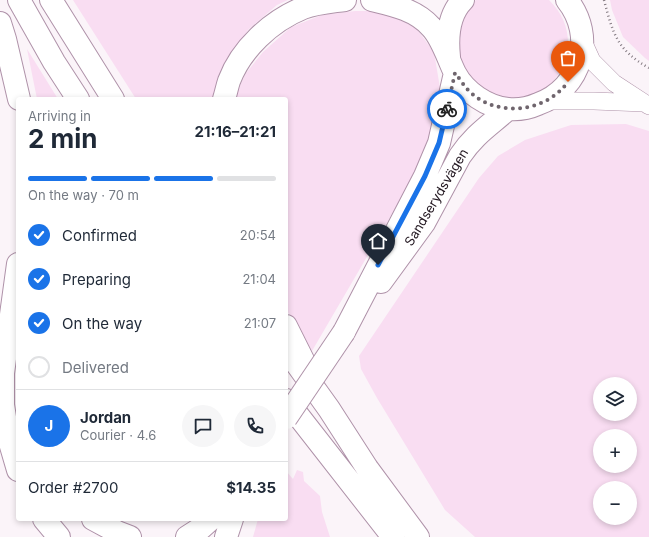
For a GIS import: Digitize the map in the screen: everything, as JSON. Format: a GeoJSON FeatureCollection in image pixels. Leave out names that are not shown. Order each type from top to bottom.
{"type":"FeatureCollection","features":[{"type":"Feature","properties":{"kind":"highway"},"geometry":{"type":"LineString","coordinates":[[19,0],[54,62],[77,97]]}},
{"type":"Feature","properties":{"kind":"highway"},"geometry":{"type":"LineString","coordinates":[[50,0],[112,97]]}},
{"type":"Feature","properties":{"kind":"highway"},"geometry":{"type":"LineString","coordinates":[[225,97],[229,81],[238,63],[251,45],[282,18],[304,8],[345,0]]}},
{"type":"Feature","properties":{"kind":"highway"},"geometry":{"type":"LineString","coordinates":[[372,0],[394,5],[415,14],[432,28],[452,66],[469,91],[487,103],[508,109],[529,108],[548,101],[563,90],[574,75],[581,57],[582,39],[580,23],[571,3]]}},
{"type":"Feature","properties":{"kind":"highway","name":"Sandserydsvägen"},"geometry":{"type":"LineString","coordinates":[[344,332],[405,211],[425,176],[439,143],[452,66],[448,42],[451,22],[463,0]]}},
{"type":"Feature","properties":{"kind":"highway"},"geometry":{"type":"LineString","coordinates":[[0,23],[6,39],[19,97]]}},
{"type":"Feature","properties":{"kind":"highway","name":"Sandserydsvägen"},"geometry":{"type":"LineString","coordinates":[[288,415],[344,332],[415,236],[467,146],[478,133],[508,109]]}},
{"type":"Feature","properties":{"kind":"highway"},"geometry":{"type":"LineString","coordinates":[[16,279],[3,373],[3,405],[8,436],[16,463]]}},
{"type":"Feature","properties":{"kind":"highway"},"geometry":{"type":"LineString","coordinates":[[288,330],[329,409]]}},
{"type":"Feature","properties":{"kind":"highway"},"geometry":{"type":"LineString","coordinates":[[288,352],[329,409],[367,468],[418,537]]}},
{"type":"Feature","properties":{"kind":"highway"},"geometry":{"type":"LineString","coordinates":[[288,403],[393,537]]}},
{"type":"Feature","properties":{"kind":"highway"},"geometry":{"type":"LineString","coordinates":[[35,521],[39,537]]}},
{"type":"Feature","properties":{"kind":"highway"},"geometry":{"type":"LineString","coordinates":[[46,521],[58,537]]}},
{"type":"Feature","properties":{"kind":"highway"},"geometry":{"type":"LineString","coordinates":[[97,521],[130,537]]}},
{"type":"Feature","properties":{"kind":"highway"},"geometry":{"type":"LineString","coordinates":[[187,537],[209,521]]}},
{"type":"Feature","properties":{"kind":"highway"},"geometry":{"type":"LineString","coordinates":[[226,537],[231,521]]}},
{"type":"Feature","properties":{"kind":"street"},"geometry":{"type":"LineString","coordinates":[[582,39],[592,62],[614,82],[647,105]]}},
{"type":"Feature","properties":{"kind":"street"},"geometry":{"type":"LineString","coordinates":[[548,101],[594,101],[647,105]]}},
{"type":"Feature","properties":{"kind":"path"},"geometry":{"type":"LineString","coordinates":[[604,0],[618,41],[629,54],[649,68]]}},
{"type":"Feature","properties":{"kind":"shaded area"},"geometry":{"type":"Polygon","coordinates":[[[73,0],[288,0],[277,5],[248,30],[220,74],[216,97],[135,97],[73,0]]]}},
{"type":"Feature","properties":{"kind":"shaded area"},"geometry":{"type":"Polygon","coordinates":[[[476,0],[549,0],[562,18],[568,37],[566,56],[559,73],[547,87],[531,96],[512,98],[491,93],[478,85],[470,77],[463,66],[458,52],[457,38],[463,17],[476,0]]]}},
{"type":"Feature","properties":{"kind":"shaded area"},"geometry":{"type":"Polygon","coordinates":[[[610,0],[649,0],[649,61],[623,37],[612,10],[610,0]]]}},
{"type":"Feature","properties":{"kind":"shaded area"},"geometry":{"type":"Polygon","coordinates":[[[355,11],[372,11],[392,16],[416,28],[434,52],[442,100],[417,171],[312,351],[288,312],[288,97],[236,97],[246,73],[263,52],[291,27],[322,15],[355,11]]]}},
{"type":"Feature","properties":{"kind":"shaded area"},"geometry":{"type":"Polygon","coordinates":[[[27,49],[57,97],[37,97],[27,49]]]}},
{"type":"Feature","properties":{"kind":"shaded area"},"geometry":{"type":"Polygon","coordinates":[[[626,124],[649,131],[649,537],[475,537],[445,510],[361,369],[359,356],[479,178],[498,156],[525,140],[571,125],[626,124]]]}},
{"type":"Feature","properties":{"kind":"shaded area"},"geometry":{"type":"Polygon","coordinates":[[[297,470],[303,472],[304,481],[320,496],[322,512],[330,537],[253,537],[257,521],[288,521],[288,473],[293,479],[297,470]]]}},
{"type":"Feature","properties":{"kind":"way so far"},"geometry":{"type":"LineString","coordinates":[[447,109],[455,73],[469,91],[487,103],[508,109],[529,108],[548,101],[563,90],[568,82]]}},
{"type":"Feature","properties":{"kind":"route"},"geometry":{"type":"LineString","coordinates":[[378,265],[405,211],[425,176],[439,143],[447,109]]}}]}
